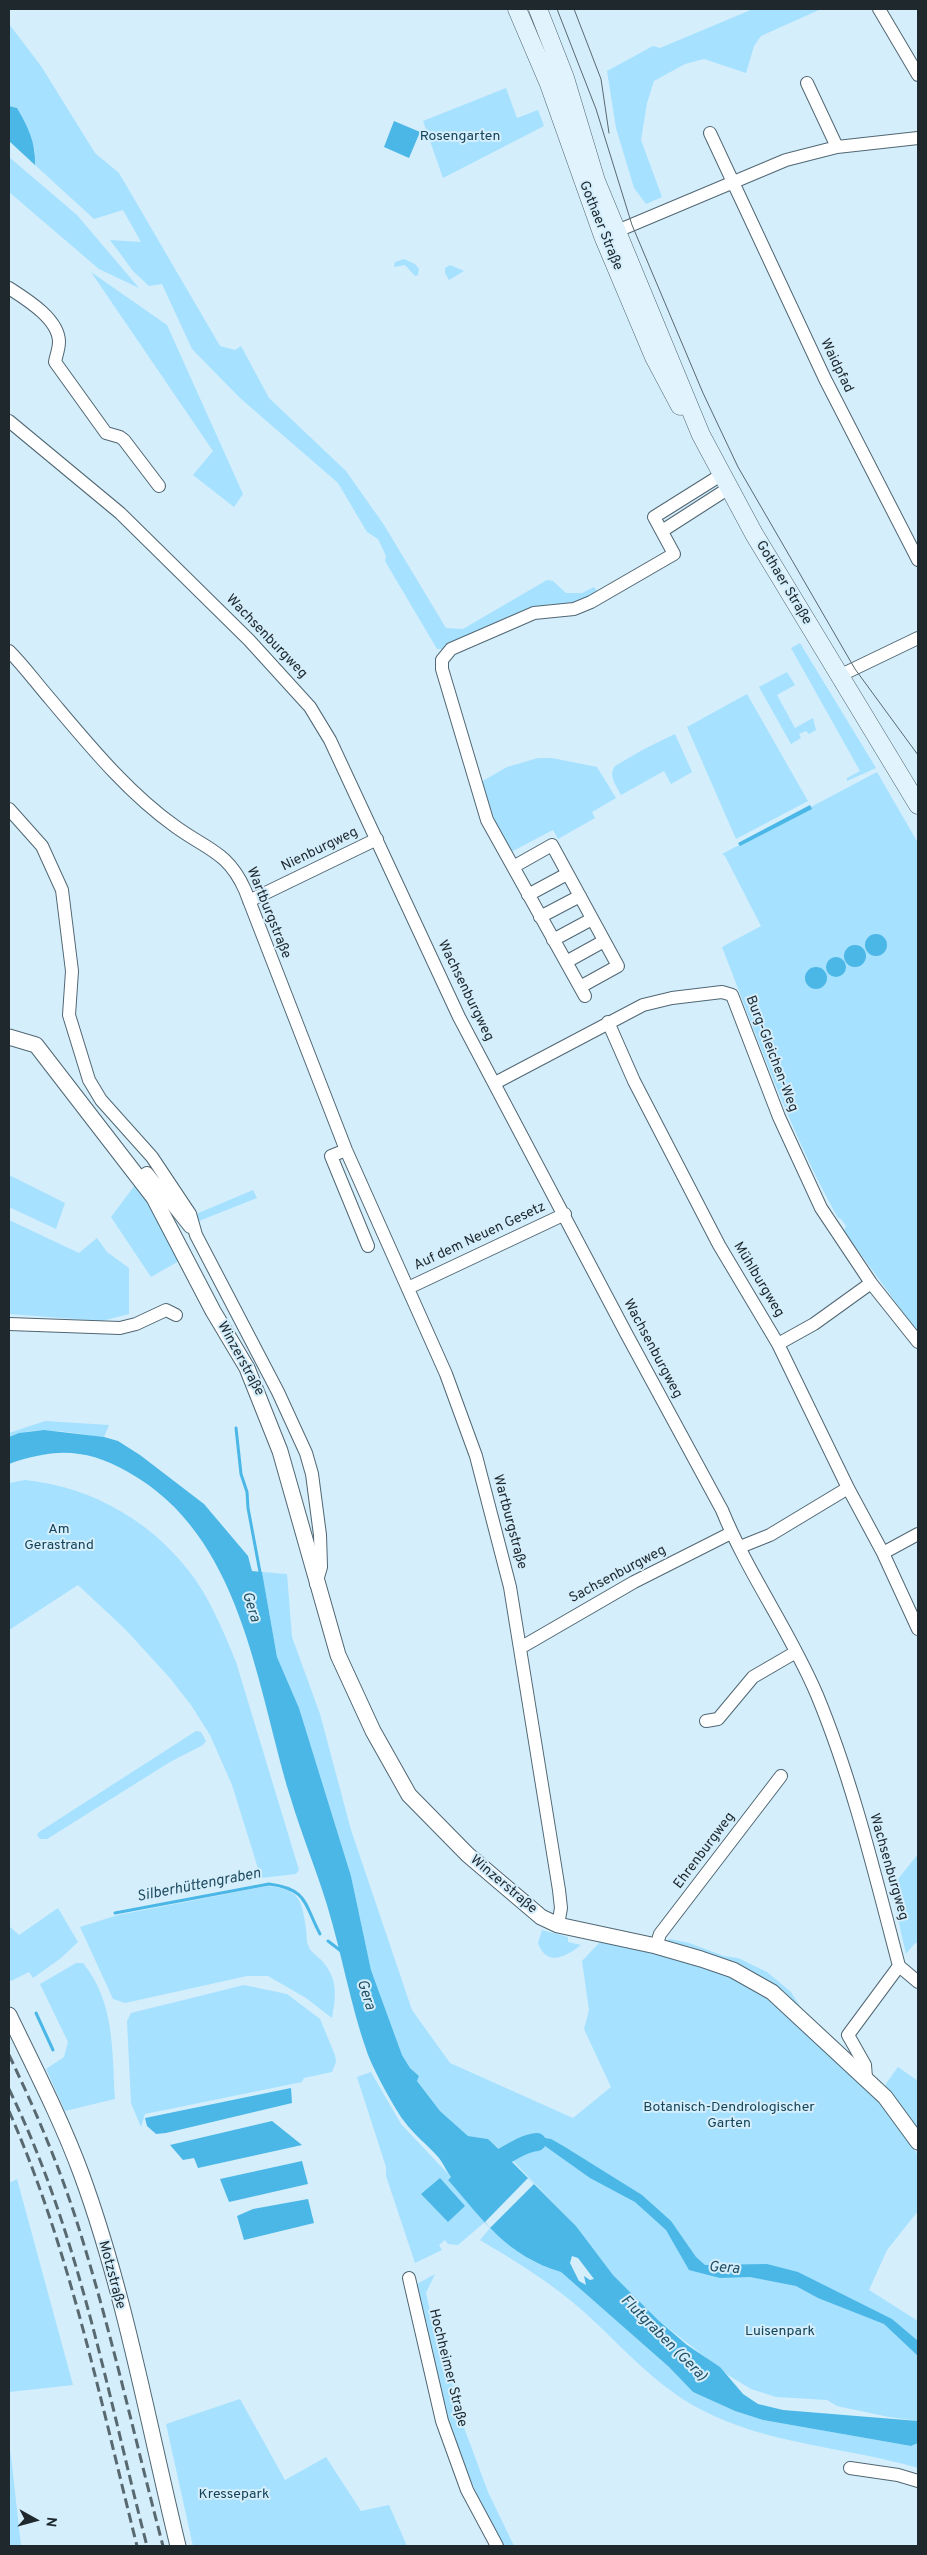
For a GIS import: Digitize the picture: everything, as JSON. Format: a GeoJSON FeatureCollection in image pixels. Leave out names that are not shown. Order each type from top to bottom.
{"type":"FeatureCollection","features":[{"type":"Feature","properties":{"kind":"main road","name":"Gothaer Straße"},"geometry":{"type":"LineString","coordinates":[[517,9],[610,234],[701,435],[725,482],[839,676],[918,805]]}},
{"type":"Feature","properties":{"kind":"main road","name":"Gothaer Straße"},"geometry":{"type":"LineString","coordinates":[[538,9],[556,52],[610,234]]}},
{"type":"Feature","properties":{"kind":"street"},"geometry":{"type":"LineString","coordinates":[[879,9],[918,75]]}},
{"type":"Feature","properties":{"kind":"street"},"geometry":{"type":"LineString","coordinates":[[807,83],[837,146]]}},
{"type":"Feature","properties":{"kind":"street","name":"Waidpfad"},"geometry":{"type":"LineString","coordinates":[[710,132],[825,379],[918,560]]}},
{"type":"Feature","properties":{"kind":"street"},"geometry":{"type":"LineString","coordinates":[[610,234],[786,160],[837,146],[918,138]]}},
{"type":"Feature","properties":{"kind":"street"},"geometry":{"type":"LineString","coordinates":[[9,288],[36,308],[52,323],[59,341],[55,362],[106,433],[120,436],[159,486]]}},
{"type":"Feature","properties":{"kind":"street","name":"Wachsenburgweg"},"geometry":{"type":"LineString","coordinates":[[11,430],[120,513],[210,600],[298,691],[330,740],[459,1016],[565,1214],[627,1335],[722,1510],[731,1533],[796,1652],[827,1720],[858,1813],[900,1966]]}},
{"type":"Feature","properties":{"kind":"street"},"geometry":{"type":"LineString","coordinates":[[512,867],[552,845],[618,966],[582,992],[540,918],[512,867],[488,820],[482,804],[477,781],[442,669],[442,660],[445,654],[450,649],[534,613],[574,609],[591,602],[674,554],[662,532],[725,482]]}},
{"type":"Feature","properties":{"kind":"street"},"geometry":{"type":"LineString","coordinates":[[839,676],[918,638]]}},
{"type":"Feature","properties":{"kind":"street","name":"Wartburgstraße"},"geometry":{"type":"LineString","coordinates":[[9,651],[87,743],[147,804],[176,827],[225,858],[237,874],[249,901],[346,1150],[455,1398],[476,1456],[510,1587],[559,1890],[560,1908],[558,1925]]}},
{"type":"Feature","properties":{"kind":"street","name":"Winzerstraße"},"geometry":{"type":"LineString","coordinates":[[9,809],[42,846],[62,890],[72,971],[68,1001],[69,1015],[89,1080],[101,1100],[152,1157],[190,1214],[196,1234],[278,1392],[306,1453],[312,1474],[320,1535],[321,1567],[316,1584]]}},
{"type":"Feature","properties":{"kind":"street","name":"Nienburgweg"},"geometry":{"type":"LineString","coordinates":[[249,901],[377,839]]}},
{"type":"Feature","properties":{"kind":"street"},"geometry":{"type":"LineString","coordinates":[[528,895],[568,874]]}},
{"type":"Feature","properties":{"kind":"street"},"geometry":{"type":"LineString","coordinates":[[540,918],[580,896]]}},
{"type":"Feature","properties":{"kind":"street"},"geometry":{"type":"LineString","coordinates":[[553,940],[592,919]]}},
{"type":"Feature","properties":{"kind":"street"},"geometry":{"type":"LineString","coordinates":[[566,962],[604,941]]}},
{"type":"Feature","properties":{"kind":"street","name":"Burg-Gleichen-Weg"},"geometry":{"type":"LineString","coordinates":[[495,1083],[608,1022],[656,1001],[722,992],[732,995],[806,1180],[821,1208],[871,1283],[918,1342]]}},
{"type":"Feature","properties":{"kind":"street","name":"Mühlburgweg"},"geometry":{"type":"LineString","coordinates":[[608,1022],[634,1082],[719,1245],[778,1344],[848,1488],[883,1553],[918,1629]]}},
{"type":"Feature","properties":{"kind":"street","name":"Winzerstraße"},"geometry":{"type":"LineString","coordinates":[[9,1037],[36,1045],[140,1178],[154,1198],[204,1294],[247,1368],[261,1397],[286,1469],[316,1584],[338,1655],[373,1731],[409,1795],[468,1856],[541,1917],[558,1925],[656,1946],[733,1970],[754,1980],[790,2007],[866,2078],[885,2097],[918,2142]]}},
{"type":"Feature","properties":{"kind":"street"},"geometry":{"type":"LineString","coordinates":[[346,1150],[331,1156],[368,1246]]}},
{"type":"Feature","properties":{"kind":"street","name":"Winzerstraße"},"geometry":{"type":"LineString","coordinates":[[140,1178],[146,1173],[196,1234]]}},
{"type":"Feature","properties":{"kind":"street","name":"Auf dem Neuen Gesetz"},"geometry":{"type":"LineString","coordinates":[[408,1288],[565,1214]]}},
{"type":"Feature","properties":{"kind":"street"},"geometry":{"type":"LineString","coordinates":[[778,1344],[814,1324],[871,1283]]}},
{"type":"Feature","properties":{"kind":"street"},"geometry":{"type":"LineString","coordinates":[[9,1324],[120,1328],[136,1324],[166,1310],[176,1315]]}},
{"type":"Feature","properties":{"kind":"street"},"geometry":{"type":"LineString","coordinates":[[740,1547],[770,1535],[848,1488]]}},
{"type":"Feature","properties":{"kind":"street","name":"Sachsenburgweg"},"geometry":{"type":"LineString","coordinates":[[520,1648],[634,1582],[731,1533]]}},
{"type":"Feature","properties":{"kind":"street"},"geometry":{"type":"LineString","coordinates":[[883,1553],[918,1534]]}},
{"type":"Feature","properties":{"kind":"street"},"geometry":{"type":"LineString","coordinates":[[706,1720],[718,1719],[753,1677],[796,1652]]}},
{"type":"Feature","properties":{"kind":"street","name":"Ehrenburgweg"},"geometry":{"type":"LineString","coordinates":[[656,1946],[660,1934],[781,1776]]}},
{"type":"Feature","properties":{"kind":"street"},"geometry":{"type":"LineString","coordinates":[[866,2078],[865,2065],[848,2036],[900,1966],[918,1982]]}},
{"type":"Feature","properties":{"kind":"street","name":"Motzstraße"},"geometry":{"type":"LineString","coordinates":[[9,2015],[46,2092],[80,2173],[99,2229],[178,2546]]}},
{"type":"Feature","properties":{"kind":"street","name":"Hochheimer Straße"},"geometry":{"type":"LineString","coordinates":[[409,2278],[442,2421],[468,2490],[497,2546]]}},
{"type":"Feature","properties":{"kind":"street"},"geometry":{"type":"LineString","coordinates":[[850,2468],[898,2475],[918,2481]]}},
{"type":"Feature","properties":{"kind":"green space"},"geometry":{"type":"Polygon","coordinates":[[[753,9],[821,9],[761,36],[754,46],[746,73],[704,59],[685,64],[654,81],[647,103],[641,140],[662,197],[646,204],[634,188],[616,128],[607,71],[653,46],[660,48],[753,9]]]}},
{"type":"Feature","properties":{"kind":"green space"},"geometry":{"type":"Polygon","coordinates":[[[9,24],[41,66],[95,153],[119,173],[220,346],[235,350],[241,346],[269,398],[346,471],[384,525],[446,628],[463,629],[547,580],[553,581],[566,593],[582,593],[594,587],[598,593],[568,605],[550,604],[522,611],[445,649],[437,649],[385,561],[386,556],[378,539],[367,532],[338,483],[240,398],[192,349],[162,284],[149,286],[133,271],[110,240],[141,242],[123,210],[94,219],[35,165],[35,150],[17,108],[9,106],[9,24]]]}},
{"type":"Feature","properties":{"kind":"green space","name":"Rosengarten"},"geometry":{"type":"Polygon","coordinates":[[[506,88],[517,118],[538,110],[544,126],[443,178],[423,121],[506,88]]]}},
{"type":"Feature","properties":{"kind":"green space"},"geometry":{"type":"Polygon","coordinates":[[[9,157],[77,215],[139,288],[99,269],[9,192],[9,157]]]}},
{"type":"Feature","properties":{"kind":"green space"},"geometry":{"type":"Polygon","coordinates":[[[404,259],[415,264],[419,269],[418,275],[415,276],[405,265],[394,267],[395,262],[404,259]]]}},
{"type":"Feature","properties":{"kind":"green space"},"geometry":{"type":"Polygon","coordinates":[[[450,265],[464,271],[449,280],[445,273],[445,268],[450,265]]]}},
{"type":"Feature","properties":{"kind":"green space"},"geometry":{"type":"Polygon","coordinates":[[[91,272],[167,325],[243,494],[234,507],[193,475],[213,451],[91,272]]]}},
{"type":"Feature","properties":{"kind":"green space"},"geometry":{"type":"Polygon","coordinates":[[[800,643],[876,768],[847,781],[847,778],[860,771],[791,648],[800,643]]]}},
{"type":"Feature","properties":{"kind":"green space"},"geometry":{"type":"Polygon","coordinates":[[[787,672],[795,685],[777,695],[795,728],[813,718],[816,730],[809,734],[806,731],[799,734],[801,738],[791,744],[759,687],[787,672]]]}},
{"type":"Feature","properties":{"kind":"green space"},"geometry":{"type":"Polygon","coordinates":[[[747,694],[808,801],[736,839],[687,727],[747,694]]]}},
{"type":"Feature","properties":{"kind":"green space"},"geometry":{"type":"Polygon","coordinates":[[[675,734],[692,772],[671,784],[664,771],[621,795],[612,773],[615,766],[675,734]]]}},
{"type":"Feature","properties":{"kind":"green space"},"geometry":{"type":"Polygon","coordinates":[[[538,758],[552,758],[597,767],[616,798],[592,812],[595,818],[558,839],[553,830],[509,853],[500,836],[481,782],[507,767],[538,758]]]}},
{"type":"Feature","properties":{"kind":"green space"},"geometry":{"type":"Polygon","coordinates":[[[877,772],[918,843],[918,1329],[915,1329],[844,1231],[846,1226],[838,1218],[790,1119],[722,947],[761,926],[725,856],[722,854],[877,772]]]}},
{"type":"Feature","properties":{"kind":"green space"},"geometry":{"type":"Polygon","coordinates":[[[9,1175],[65,1203],[56,1229],[9,1207],[9,1175]]]}},
{"type":"Feature","properties":{"kind":"green space"},"geometry":{"type":"Polygon","coordinates":[[[135,1185],[153,1211],[179,1261],[151,1277],[111,1217],[135,1185]]]}},
{"type":"Feature","properties":{"kind":"green space"},"geometry":{"type":"Polygon","coordinates":[[[253,1190],[257,1198],[199,1221],[196,1214],[253,1190]]]}},
{"type":"Feature","properties":{"kind":"green space"},"geometry":{"type":"Polygon","coordinates":[[[9,1220],[79,1253],[97,1238],[107,1252],[129,1268],[129,1314],[102,1321],[9,1314],[9,1220]]]}},
{"type":"Feature","properties":{"kind":"green space"},"geometry":{"type":"Polygon","coordinates":[[[45,1421],[109,1425],[104,1437],[44,1430],[20,1433],[9,1437],[9,1433],[45,1421]]]}},
{"type":"Feature","properties":{"kind":"green space","name":"Am Gerastrand"},"geometry":{"type":"Polygon","coordinates":[[[25,1480],[51,1484],[75,1491],[99,1500],[122,1512],[163,1543],[181,1561],[197,1582],[223,1631],[236,1662],[299,1870],[296,1874],[261,1878],[232,1785],[210,1735],[191,1705],[169,1677],[125,1629],[78,1585],[9,1630],[9,1483],[25,1480]]]}},
{"type":"Feature","properties":{"kind":"green space"},"geometry":{"type":"Polygon","coordinates":[[[262,1572],[287,1574],[292,1637],[320,1714],[351,1830],[412,2010],[450,2063],[573,2118],[611,2087],[584,2029],[589,2010],[582,1961],[600,1942],[644,1950],[687,1961],[728,1976],[768,1997],[890,2114],[918,2155],[918,2211],[887,2250],[869,2290],[918,2321],[918,2421],[837,2406],[827,2400],[776,2397],[751,2389],[728,2375],[658,2320],[613,2275],[576,2226],[511,2159],[488,2139],[468,2136],[440,2111],[417,2081],[419,2076],[410,2068],[402,2055],[371,1970],[351,1876],[299,1708],[277,1657],[262,1572]]]}},
{"type":"Feature","properties":{"kind":"green space"},"geometry":{"type":"Polygon","coordinates":[[[196,1731],[201,1732],[206,1741],[203,1745],[170,1762],[47,1839],[40,1839],[37,1835],[39,1832],[196,1731]]]}},
{"type":"Feature","properties":{"kind":"green space"},"geometry":{"type":"Polygon","coordinates":[[[918,1854],[918,1944],[915,1943],[906,1954],[891,1888],[918,1854]]]}},
{"type":"Feature","properties":{"kind":"green space"},"geometry":{"type":"Polygon","coordinates":[[[268,1886],[278,1887],[293,1893],[300,1903],[303,1910],[309,1948],[328,1969],[335,1988],[332,2018],[306,1998],[268,1976],[247,1976],[125,2003],[113,1999],[80,1927],[118,1915],[268,1886]]]}},
{"type":"Feature","properties":{"kind":"green space"},"geometry":{"type":"Polygon","coordinates":[[[58,1908],[78,1942],[61,1958],[33,1978],[29,1972],[11,1981],[9,1978],[9,1926],[19,1935],[58,1908]]]}},
{"type":"Feature","properties":{"kind":"green space"},"geometry":{"type":"Polygon","coordinates":[[[542,1930],[568,1937],[568,1942],[581,1945],[563,1956],[551,1957],[546,1955],[538,1943],[542,1930]]]}},
{"type":"Feature","properties":{"kind":"green space"},"geometry":{"type":"Polygon","coordinates":[[[670,1939],[689,1943],[724,1956],[738,1958],[767,1972],[791,1992],[804,2013],[666,1941],[670,1939]]]}},
{"type":"Feature","properties":{"kind":"green space"},"geometry":{"type":"Polygon","coordinates":[[[76,1963],[83,1963],[93,1978],[101,1994],[106,2011],[112,2045],[115,2099],[65,2111],[46,2069],[64,2057],[68,2042],[40,1984],[76,1963]]]}},
{"type":"Feature","properties":{"kind":"green space"},"geometry":{"type":"Polygon","coordinates":[[[244,1985],[287,1994],[320,2019],[335,2055],[336,2062],[332,2072],[304,2078],[302,2082],[145,2114],[141,2127],[131,2103],[127,2021],[131,2013],[244,1985]]]}},
{"type":"Feature","properties":{"kind":"green space"},"geometry":{"type":"Polygon","coordinates":[[[898,2067],[918,2081],[918,2128],[885,2085],[898,2067]]]}},
{"type":"Feature","properties":{"kind":"green space"},"geometry":{"type":"Polygon","coordinates":[[[371,2072],[401,2124],[451,2177],[448,2180],[485,2222],[458,2245],[448,2244],[445,2240],[439,2245],[442,2250],[415,2263],[386,2176],[386,2167],[357,2077],[371,2072]]]}},
{"type":"Feature","properties":{"kind":"green space"},"geometry":{"type":"Polygon","coordinates":[[[17,2179],[73,2385],[9,2392],[9,2183],[17,2179]]]}},
{"type":"Feature","properties":{"kind":"green space"},"geometry":{"type":"Polygon","coordinates":[[[490,2228],[522,2255],[561,2272],[669,2367],[693,2392],[735,2411],[763,2420],[911,2446],[918,2443],[918,2468],[754,2431],[728,2422],[685,2401],[654,2378],[583,2311],[558,2291],[520,2264],[480,2240],[490,2228]]]}},
{"type":"Feature","properties":{"kind":"green space"},"geometry":{"type":"Polygon","coordinates":[[[435,2274],[426,2293],[434,2329],[441,2326],[459,2414],[488,2492],[514,2546],[503,2546],[487,2514],[465,2466],[442,2401],[417,2292],[417,2284],[435,2274]]]}},
{"type":"Feature","properties":{"kind":"green space","name":"Kressepark"},"geometry":{"type":"Polygon","coordinates":[[[240,2399],[285,2480],[326,2457],[361,2511],[389,2505],[407,2546],[193,2546],[166,2424],[240,2399]]]}},
{"type":"Feature","properties":{"kind":"green space"},"geometry":{"type":"Polygon","coordinates":[[[9,2445],[11,2456],[21,2546],[9,2546],[9,2445]]]}},
{"type":"Feature","properties":{"kind":"water"},"geometry":{"type":"Polygon","coordinates":[[[9,106],[17,108],[28,129],[33,142],[35,165],[9,141],[9,106]]]}},
{"type":"Feature","properties":{"kind":"water"},"geometry":{"type":"Polygon","coordinates":[[[394,121],[420,132],[409,158],[384,147],[394,121]]]}},
{"type":"Feature","properties":{"kind":"water"},"geometry":{"type":"Polygon","coordinates":[[[810,805],[812,809],[740,846],[738,843],[810,805]]]}},
{"type":"Feature","properties":{"kind":"water"},"geometry":{"type":"Polygon","coordinates":[[[876,934],[884,937],[887,945],[884,953],[876,956],[868,953],[865,945],[868,937],[876,934]]]}},
{"type":"Feature","properties":{"kind":"water"},"geometry":{"type":"Polygon","coordinates":[[[855,945],[863,948],[866,956],[863,964],[855,967],[847,964],[844,956],[847,948],[855,945]]]}},
{"type":"Feature","properties":{"kind":"water"},"geometry":{"type":"Polygon","coordinates":[[[832,957],[840,957],[846,963],[846,971],[840,977],[832,977],[826,971],[826,963],[832,957]]]}},
{"type":"Feature","properties":{"kind":"water"},"geometry":{"type":"Polygon","coordinates":[[[816,967],[824,970],[827,978],[824,986],[816,989],[808,986],[805,978],[808,970],[816,967]]]}},
{"type":"Feature","properties":{"kind":"water","name":"Flutgraben (Gera)"},"geometry":{"type":"Polygon","coordinates":[[[44,1430],[104,1437],[118,1441],[140,1455],[204,1504],[248,1556],[252,1571],[262,1572],[277,1657],[299,1708],[351,1876],[371,1970],[402,2055],[410,2068],[419,2076],[417,2081],[440,2111],[468,2136],[488,2139],[503,2153],[576,2226],[613,2275],[658,2320],[687,2345],[720,2367],[743,2394],[758,2404],[783,2410],[918,2421],[918,2443],[911,2446],[763,2420],[735,2411],[693,2392],[669,2367],[561,2272],[526,2257],[511,2247],[485,2223],[448,2180],[451,2177],[439,2158],[404,2121],[378,2077],[370,2059],[361,2034],[327,1905],[290,1796],[254,1661],[239,1616],[220,1573],[197,1533],[166,1499],[128,1472],[98,1458],[70,1453],[56,1453],[9,1464],[9,1437],[19,1433],[44,1430]],[[572,2256],[570,2263],[579,2281],[586,2285],[584,2276],[590,2280],[594,2279],[578,2258],[572,2256]]]}},
{"type":"Feature","properties":{"kind":"water"},"geometry":{"type":"Polygon","coordinates":[[[291,2088],[292,2103],[166,2133],[156,2134],[147,2126],[145,2118],[291,2088]]]}},
{"type":"Feature","properties":{"kind":"water"},"geometry":{"type":"Polygon","coordinates":[[[272,2121],[302,2145],[198,2168],[194,2158],[183,2160],[170,2145],[272,2121]]]}},
{"type":"Feature","properties":{"kind":"water"},"geometry":{"type":"Polygon","coordinates":[[[532,2136],[551,2139],[642,2195],[671,2221],[696,2257],[705,2265],[767,2264],[798,2272],[892,2319],[918,2341],[918,2356],[884,2324],[818,2298],[796,2286],[750,2277],[720,2278],[689,2270],[666,2230],[635,2202],[590,2178],[545,2146],[529,2146],[516,2152],[510,2146],[517,2139],[532,2136]]]}},
{"type":"Feature","properties":{"kind":"water"},"geometry":{"type":"Polygon","coordinates":[[[302,2161],[308,2184],[229,2202],[220,2179],[302,2161]]]}},
{"type":"Feature","properties":{"kind":"water"},"geometry":{"type":"Polygon","coordinates":[[[440,2178],[465,2206],[448,2222],[421,2194],[440,2178]]]}},
{"type":"Feature","properties":{"kind":"water"},"geometry":{"type":"Polygon","coordinates":[[[308,2199],[314,2223],[244,2240],[237,2216],[253,2209],[308,2199]]]}},
{"type":"Feature","properties":{"kind":"pier"},"geometry":{"type":"Polygon","coordinates":[[[528,2178],[534,2184],[490,2228],[485,2222],[528,2178]]]}},
{"type":"Feature","properties":{"kind":"waterway"},"geometry":{"type":"LineString","coordinates":[[236,1428],[241,1474],[247,1492],[248,1508],[260,1572]]}},
{"type":"Feature","properties":{"kind":"waterway","name":"Silberhüttengraben"},"geometry":{"type":"LineString","coordinates":[[115,1913],[269,1884],[282,1886],[298,1894],[307,1906],[320,1934]]}},
{"type":"Feature","properties":{"kind":"waterway","name":"Silberhüttengraben"},"geometry":{"type":"LineString","coordinates":[[328,1941],[341,1951]]}},
{"type":"Feature","properties":{"kind":"waterway","name":"Silberhüttengraben"},"geometry":{"type":"LineString","coordinates":[[36,2013],[53,2050]]}},
{"type":"Feature","properties":{"kind":"waterway","name":"Gera"},"geometry":{"type":"LineString","coordinates":[[486,2166],[517,2149],[537,2142]]}},
{"type":"Feature","properties":{"kind":"tram line"},"geometry":{"type":"LineString","coordinates":[[557,9],[596,109],[632,225],[703,393],[738,467],[855,669],[918,755]]}},
{"type":"Feature","properties":{"kind":"tram line"},"geometry":{"type":"LineString","coordinates":[[574,9],[601,79],[609,133]]}},
{"type":"Feature","properties":{"kind":"railway"},"geometry":{"type":"LineString","coordinates":[[9,2055],[45,2134],[61,2175],[88,2257],[111,2339],[163,2546]]}},
{"type":"Feature","properties":{"kind":"railway"},"geometry":{"type":"LineString","coordinates":[[9,2089],[33,2144],[73,2256],[147,2546]]}},
{"type":"Feature","properties":{"kind":"railway"},"geometry":{"type":"LineString","coordinates":[[9,2111],[50,2217],[67,2271],[137,2546]]}},
{"type":"Feature","properties":{"kind":"park label","name":"Botanisch-Dendrologischer Garten"},"geometry":{"type":"Point","coordinates":[729,2116]}},
{"type":"Feature","properties":{"kind":"park label","name":"Luisenpark"},"geometry":{"type":"Point","coordinates":[780,2332]}}]}
